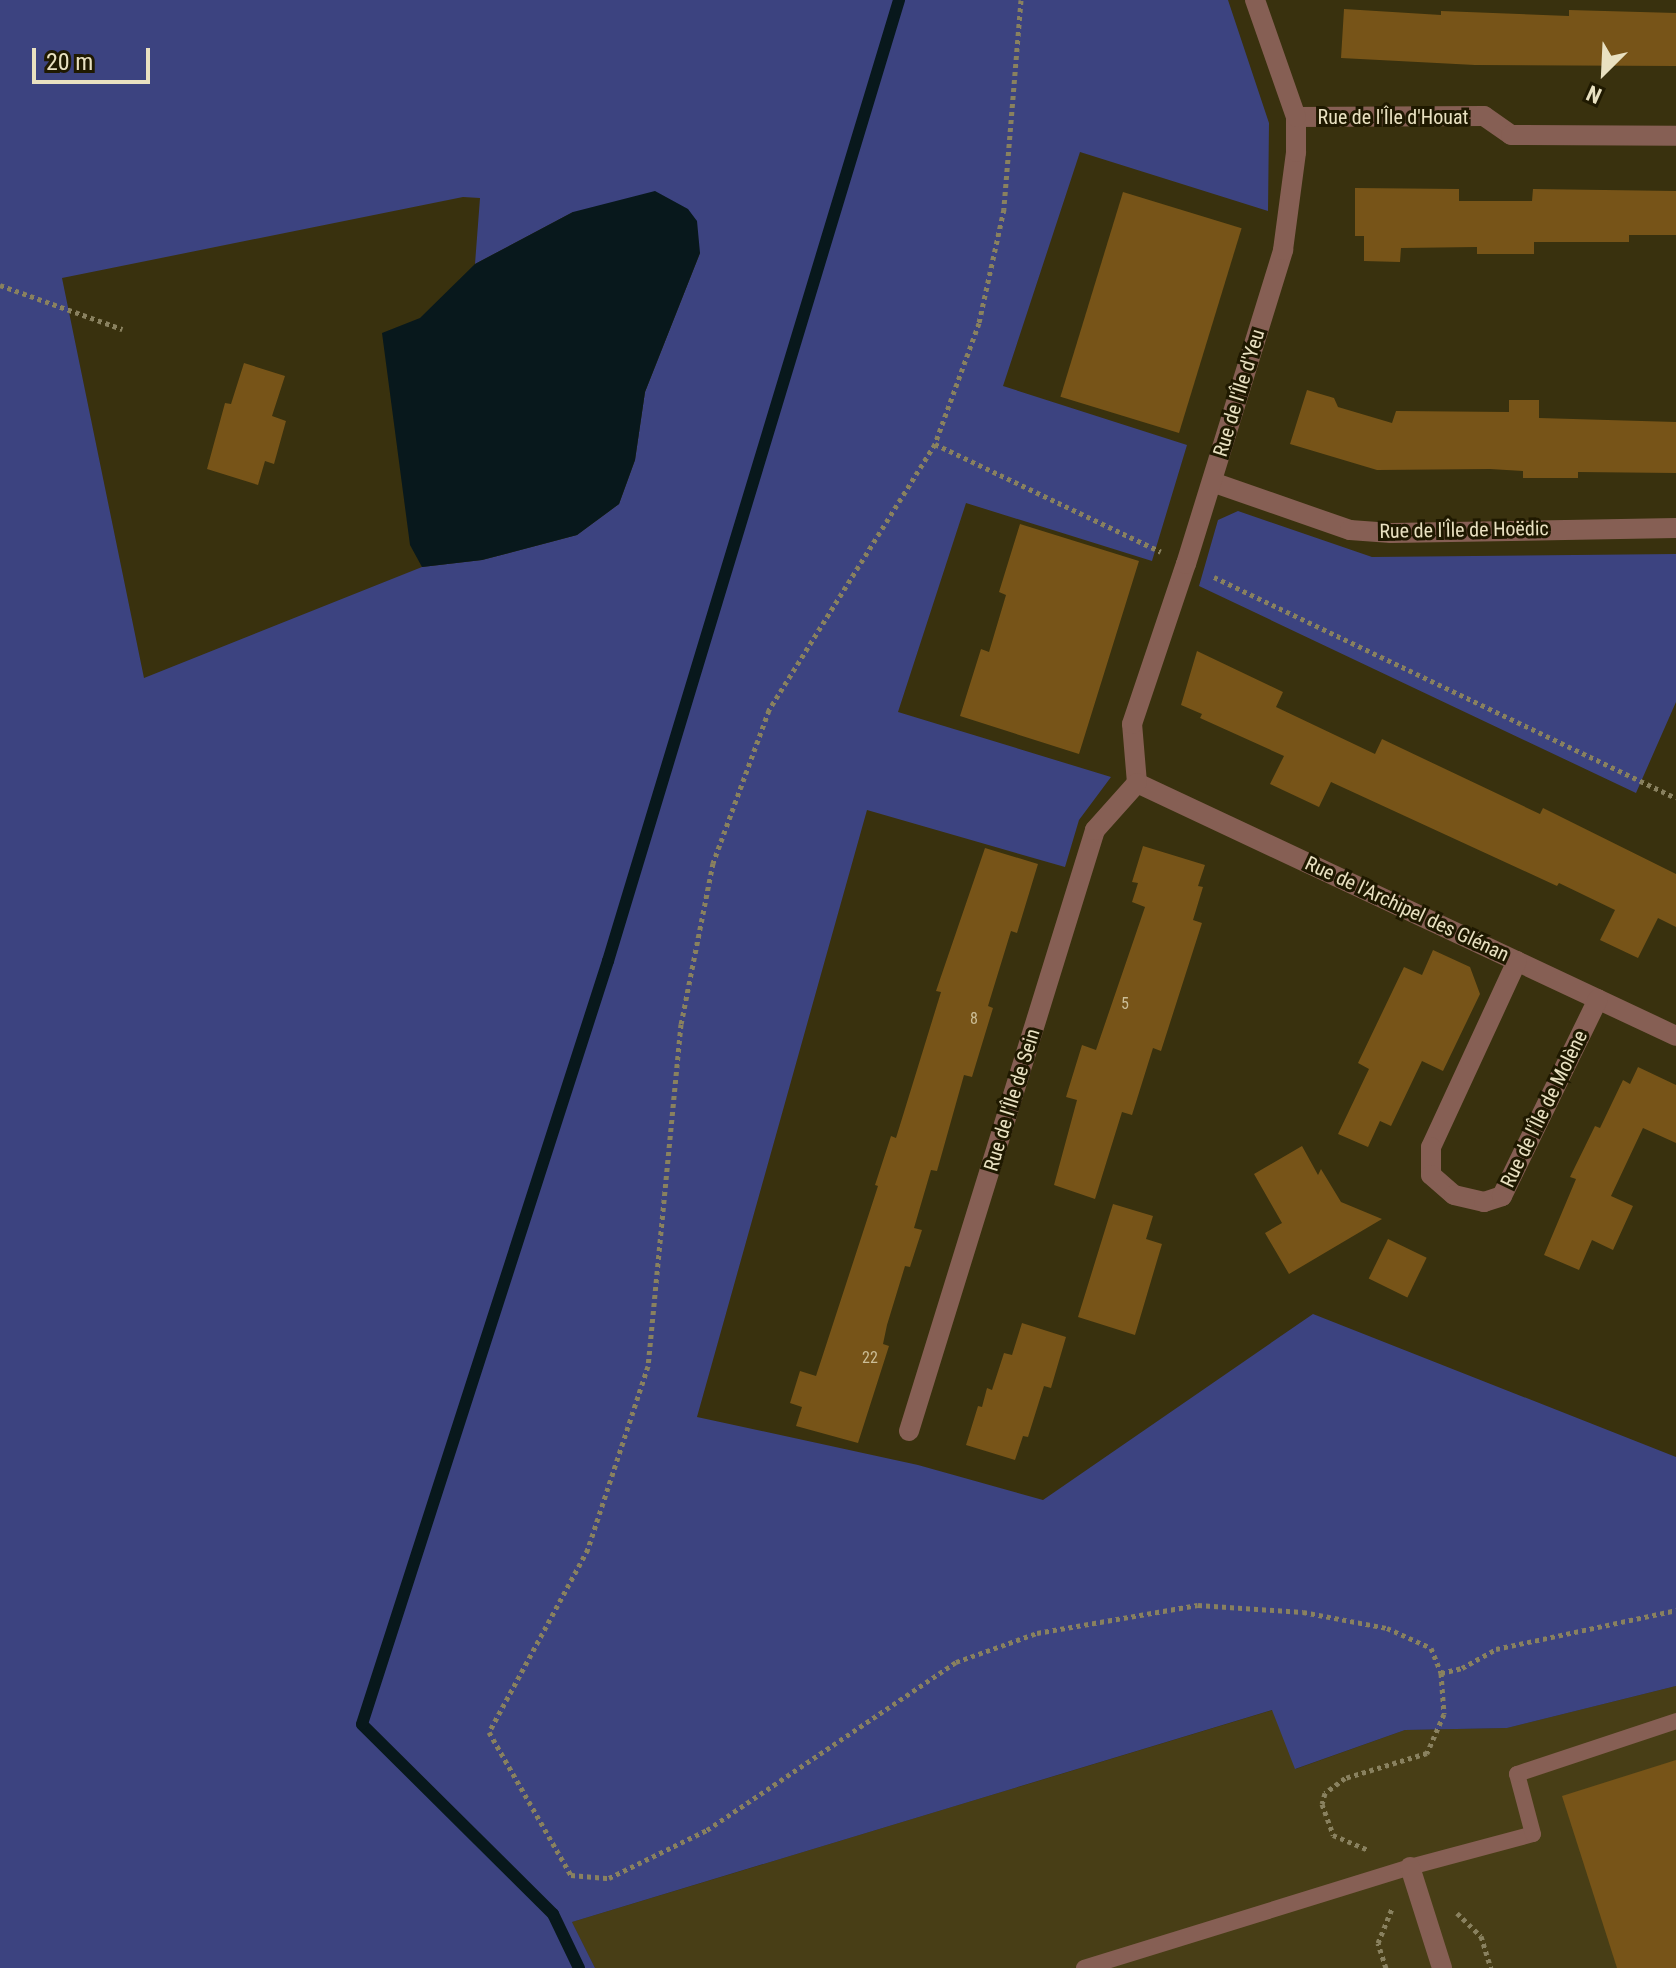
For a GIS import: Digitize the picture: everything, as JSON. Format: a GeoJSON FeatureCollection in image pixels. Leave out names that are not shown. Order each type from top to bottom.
{"type":"FeatureCollection","features":[{"type":"Feature","properties":{"kind":"street","name":"Rue de l'Île d'Yeu"},"geometry":{"type":"LineString","coordinates":[[1137,783],[1132,724],[1186,564],[1283,250],[1296,152],[1296,117],[1255,0]]}},
{"type":"Feature","properties":{"kind":"street","name":"Rue de l'Île d'Houat"},"geometry":{"type":"LineString","coordinates":[[1296,117],[1484,116],[1511,135],[1676,136]]}},
{"type":"Feature","properties":{"kind":"street","name":"Rue de l'Île de Hoëdic"},"geometry":{"type":"LineString","coordinates":[[1212,482],[1350,530],[1391,533],[1676,528]]}},
{"type":"Feature","properties":{"kind":"street","name":"Rue de l'Archipel des Glénan"},"geometry":{"type":"LineString","coordinates":[[1137,783],[1676,1036]]}},
{"type":"Feature","properties":{"kind":"street","name":"Rue de l'Île de Sein"},"geometry":{"type":"LineString","coordinates":[[909,1431],[1095,830],[1137,783]]}},
{"type":"Feature","properties":{"kind":"street","name":"Rue de l'Île de Molène"},"geometry":{"type":"LineString","coordinates":[[1517,961],[1431,1147],[1431,1175],[1454,1195],[1484,1202],[1502,1196],[1598,999]]}},
{"type":"Feature","properties":{"kind":"street"},"geometry":{"type":"LineString","coordinates":[[1410,1867],[1442,1968]]}},
{"type":"Feature","properties":{"kind":"lane"},"geometry":{"type":"LineString","coordinates":[[1084,1968],[1410,1867],[1533,1834],[1517,1774],[1676,1721]]}},
{"type":"Feature","properties":{"kind":"path"},"geometry":{"type":"LineString","coordinates":[[1021,0],[1004,209],[979,323],[935,444],[769,710],[713,863],[681,1024],[648,1366],[588,1549],[489,1732],[571,1875],[609,1878],[707,1830],[956,1662],[1037,1633],[1198,1605],[1303,1612],[1387,1628],[1431,1648],[1441,1673],[1444,1714],[1427,1753],[1345,1778],[1325,1793],[1322,1804],[1333,1835],[1410,1867]]}},
{"type":"Feature","properties":{"kind":"path"},"geometry":{"type":"LineString","coordinates":[[0,285],[122,329]]}},
{"type":"Feature","properties":{"kind":"path"},"geometry":{"type":"LineString","coordinates":[[935,444],[1676,798]]}},
{"type":"Feature","properties":{"kind":"path"},"geometry":{"type":"LineString","coordinates":[[1441,1673],[1462,1668],[1496,1649],[1676,1610]]}},
{"type":"Feature","properties":{"kind":"shaded area"},"geometry":{"type":"Polygon","coordinates":[[[0,0],[1228,0],[1269,123],[1268,211],[1080,152],[1003,386],[1187,445],[1152,561],[966,503],[898,712],[1111,777],[1079,820],[1065,867],[867,810],[697,1417],[918,1465],[1043,1500],[1313,1314],[1676,1457],[1676,1686],[1507,1728],[1405,1730],[1295,1769],[1272,1710],[572,1922],[595,1968],[0,1968],[0,0]],[[463,197],[62,278],[144,678],[422,567],[482,560],[577,535],[619,504],[635,460],[645,392],[700,253],[573,212],[475,264],[480,198],[463,197]]]}},
{"type":"Feature","properties":{"kind":"shaded area"},"geometry":{"type":"Polygon","coordinates":[[[655,191],[688,209],[697,221],[700,253],[645,392],[635,460],[619,504],[577,535],[482,560],[422,567],[410,545],[382,333],[420,318],[475,264],[573,212],[655,191]]]}},
{"type":"Feature","properties":{"kind":"shaded area"},"geometry":{"type":"Polygon","coordinates":[[[1238,511],[1372,557],[1676,554],[1676,702],[1636,793],[1199,586],[1218,520],[1238,511]]]}},
{"type":"Feature","properties":{"kind":"shaded area"},"geometry":{"type":"Polygon","coordinates":[[[1676,1686],[1676,1968],[595,1968],[572,1922],[1273,1710],[1296,1769],[1405,1730],[1507,1728],[1676,1686]]]}},
{"type":"Feature","properties":{"kind":"building"},"geometry":{"type":"Polygon","coordinates":[[[1344,9],[1441,15],[1441,11],[1569,16],[1569,10],[1676,13],[1676,66],[1475,65],[1341,58],[1344,9]]]}},
{"type":"Feature","properties":{"kind":"building"},"geometry":{"type":"Polygon","coordinates":[[[1355,188],[1459,189],[1459,201],[1532,201],[1533,189],[1676,191],[1676,235],[1629,235],[1629,242],[1534,242],[1534,254],[1477,254],[1477,247],[1401,248],[1400,262],[1364,261],[1364,236],[1355,236],[1355,188]]]}},
{"type":"Feature","properties":{"kind":"building"},"geometry":{"type":"Polygon","coordinates":[[[1123,192],[1242,228],[1179,433],[1060,397],[1123,192]]]}},
{"type":"Feature","properties":{"kind":"building"},"geometry":{"type":"Polygon","coordinates":[[[244,363],[285,376],[272,416],[286,421],[274,464],[265,461],[258,485],[207,469],[225,403],[231,404],[244,363]]]}},
{"type":"Feature","properties":{"kind":"building"},"geometry":{"type":"Polygon","coordinates":[[[1307,390],[1334,398],[1338,407],[1392,423],[1396,411],[1509,412],[1509,400],[1539,400],[1539,418],[1676,422],[1676,473],[1578,472],[1578,478],[1523,478],[1523,471],[1490,469],[1377,470],[1290,444],[1307,390]]]}},
{"type":"Feature","properties":{"kind":"building"},"geometry":{"type":"Polygon","coordinates":[[[1020,524],[1139,561],[1079,754],[960,716],[981,649],[989,652],[1006,595],[999,592],[1020,524]]]}},
{"type":"Feature","properties":{"kind":"building"},"geometry":{"type":"Polygon","coordinates":[[[1197,651],[1283,692],[1276,707],[1375,754],[1382,739],[1540,814],[1543,808],[1676,874],[1676,927],[1658,918],[1638,958],[1600,940],[1615,910],[1559,883],[1557,886],[1331,782],[1319,807],[1270,784],[1284,756],[1200,718],[1202,714],[1181,705],[1197,651]]]}},
{"type":"Feature","properties":{"kind":"building"},"geometry":{"type":"Polygon","coordinates":[[[1143,846],[1205,865],[1198,886],[1203,887],[1193,920],[1202,923],[1161,1051],[1153,1048],[1132,1115],[1122,1112],[1095,1199],[1054,1185],[1077,1100],[1066,1097],[1082,1045],[1096,1050],[1145,907],[1132,902],[1138,883],[1132,882],[1143,846]]]}},
{"type":"Feature","properties":{"kind":"building"},"geometry":{"type":"Polygon","coordinates":[[[985,848],[1038,864],[1017,933],[1011,931],[988,1006],[993,1008],[972,1077],[964,1075],[937,1171],[931,1170],[914,1228],[922,1230],[910,1267],[905,1266],[887,1325],[883,1344],[889,1346],[858,1443],[796,1426],[802,1407],[790,1403],[800,1371],[816,1376],[878,1186],[875,1185],[891,1136],[896,1138],[941,992],[936,991],[985,848]]]}},
{"type":"Feature","properties":{"kind":"building"},"geometry":{"type":"Polygon","coordinates":[[[1433,950],[1470,967],[1480,994],[1443,1071],[1422,1061],[1391,1126],[1380,1121],[1368,1147],[1338,1134],[1369,1069],[1358,1063],[1404,967],[1422,975],[1433,950]]]}},
{"type":"Feature","properties":{"kind":"building"},"geometry":{"type":"Polygon","coordinates":[[[1638,1067],[1676,1085],[1676,1143],[1643,1128],[1611,1196],[1633,1206],[1613,1250],[1592,1240],[1579,1270],[1544,1255],[1576,1179],[1570,1177],[1595,1126],[1600,1128],[1623,1080],[1630,1084],[1638,1067]]]}},
{"type":"Feature","properties":{"kind":"building"},"geometry":{"type":"Polygon","coordinates":[[[1302,1146],[1318,1175],[1321,1169],[1341,1202],[1382,1219],[1289,1274],[1265,1233],[1282,1223],[1254,1174],[1302,1146]]]}},
{"type":"Feature","properties":{"kind":"building"},"geometry":{"type":"Polygon","coordinates":[[[1113,1204],[1153,1216],[1146,1239],[1162,1244],[1135,1335],[1078,1317],[1113,1204]]]}},
{"type":"Feature","properties":{"kind":"building"},"geometry":{"type":"Polygon","coordinates":[[[1388,1239],[1427,1258],[1407,1297],[1369,1279],[1388,1239]]]}},
{"type":"Feature","properties":{"kind":"building"},"geometry":{"type":"Polygon","coordinates":[[[1022,1323],[1066,1337],[1051,1388],[1044,1386],[1028,1437],[1023,1436],[1015,1460],[966,1445],[978,1406],[982,1407],[987,1388],[992,1390],[1004,1353],[1012,1355],[1022,1323]]]}},
{"type":"Feature","properties":{"kind":"building"},"geometry":{"type":"Polygon","coordinates":[[[1676,1760],[1676,1968],[1617,1968],[1562,1796],[1676,1760]]]}},
{"type":"Feature","properties":{"kind":"waterway"},"geometry":{"type":"LineString","coordinates":[[579,1968],[553,1914],[362,1724],[608,961],[899,0]]}}]}
